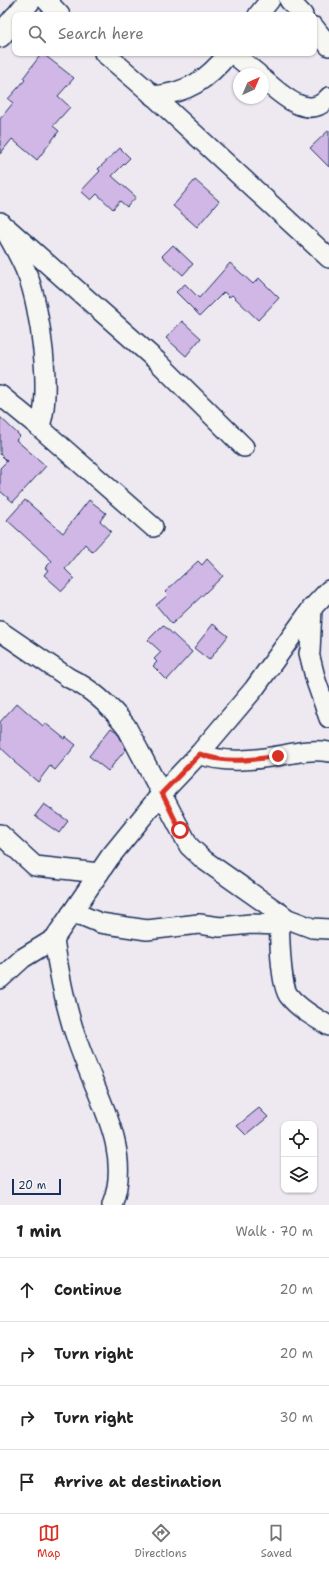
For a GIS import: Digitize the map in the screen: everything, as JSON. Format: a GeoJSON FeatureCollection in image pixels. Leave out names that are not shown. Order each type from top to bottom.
{"type":"FeatureCollection","features":[{"type":"Feature","properties":{"kind":"main road"},"geometry":{"type":"LineString","coordinates":[[20,12],[30,0]]}},
{"type":"Feature","properties":{"kind":"main road"},"geometry":{"type":"LineString","coordinates":[[0,36],[12,22]]}},
{"type":"Feature","properties":{"kind":"street"},"geometry":{"type":"LineString","coordinates":[[46,0],[57,12]]}},
{"type":"Feature","properties":{"kind":"street"},"geometry":{"type":"LineString","coordinates":[[260,12],[270,0]]}},
{"type":"Feature","properties":{"kind":"street"},"geometry":{"type":"LineString","coordinates":[[289,0],[300,12]]}},
{"type":"Feature","properties":{"kind":"street"},"geometry":{"type":"LineString","coordinates":[[317,31],[329,46]]}},
{"type":"Feature","properties":{"kind":"street"},"geometry":{"type":"LineString","coordinates":[[107,56],[329,258]]}},
{"type":"Feature","properties":{"kind":"street"},"geometry":{"type":"LineString","coordinates":[[153,96],[171,94],[193,86],[228,56]]}},
{"type":"Feature","properties":{"kind":"street"},"geometry":{"type":"LineString","coordinates":[[235,56],[250,68]]}},
{"type":"Feature","properties":{"kind":"street"},"geometry":{"type":"LineString","coordinates":[[269,83],[287,99],[308,108],[316,107],[329,97]]}},
{"type":"Feature","properties":{"kind":"street"},"geometry":{"type":"LineString","coordinates":[[0,222],[27,274],[38,309],[44,374],[44,418],[40,428]]}},
{"type":"Feature","properties":{"kind":"street"},"geometry":{"type":"LineString","coordinates":[[0,222],[22,239],[157,360],[244,447]]}},
{"type":"Feature","properties":{"kind":"street"},"geometry":{"type":"LineString","coordinates":[[0,395],[153,526]]}},
{"type":"Feature","properties":{"kind":"street"},"geometry":{"type":"LineString","coordinates":[[0,979],[23,958],[54,940],[99,873],[162,793],[200,754],[254,689],[312,608],[329,590]]}},
{"type":"Feature","properties":{"kind":"street"},"geometry":{"type":"LineString","coordinates":[[312,608],[310,652],[308,653],[321,668],[316,681],[327,706]]}},
{"type":"Feature","properties":{"kind":"street"},"geometry":{"type":"LineString","coordinates":[[0,631],[69,678],[80,683],[118,716],[126,726],[189,846],[204,860],[280,919],[284,988],[294,1002],[329,1026]]}},
{"type":"Feature","properties":{"kind":"street"},"geometry":{"type":"LineString","coordinates":[[200,754],[213,759],[254,760],[318,750],[329,752]]}},
{"type":"Feature","properties":{"kind":"street"},"geometry":{"type":"LineString","coordinates":[[0,834],[35,866],[99,873]]}},
{"type":"Feature","properties":{"kind":"street"},"geometry":{"type":"LineString","coordinates":[[71,914],[83,916],[100,923],[147,930],[199,924],[220,927],[280,919],[288,919],[312,928],[329,929]]}},
{"type":"Feature","properties":{"kind":"street"},"geometry":{"type":"LineString","coordinates":[[54,940],[62,993],[77,1041],[105,1109],[119,1163],[119,1181],[112,1205]]}},
{"type":"Feature","properties":{"kind":"building"},"geometry":{"type":"Polygon","coordinates":[[[40,56],[46,56],[74,78],[58,96],[70,107],[53,126],[59,131],[37,160],[12,139],[0,154],[0,119],[13,103],[8,99],[25,80],[23,78],[40,56]]]}},
{"type":"Feature","properties":{"kind":"building"},"geometry":{"type":"Polygon","coordinates":[[[329,130],[329,167],[310,148],[329,130]]]}},
{"type":"Feature","properties":{"kind":"building"},"geometry":{"type":"Polygon","coordinates":[[[120,148],[130,158],[112,176],[136,197],[127,207],[120,201],[113,209],[97,194],[91,200],[81,191],[100,171],[98,169],[120,148]]]}},
{"type":"Feature","properties":{"kind":"building"},"geometry":{"type":"Polygon","coordinates":[[[195,180],[219,201],[197,227],[173,206],[195,180]]]}},
{"type":"Feature","properties":{"kind":"building"},"geometry":{"type":"Polygon","coordinates":[[[173,245],[193,264],[183,275],[162,256],[173,245]]]}},
{"type":"Feature","properties":{"kind":"building"},"geometry":{"type":"Polygon","coordinates":[[[230,263],[253,284],[259,278],[279,298],[258,320],[232,295],[229,297],[224,292],[200,316],[176,292],[185,284],[199,298],[230,263]]]}},
{"type":"Feature","properties":{"kind":"building"},"geometry":{"type":"Polygon","coordinates":[[[182,321],[201,338],[186,356],[166,338],[182,321]]]}},
{"type":"Feature","properties":{"kind":"building"},"geometry":{"type":"Polygon","coordinates":[[[0,417],[20,436],[16,440],[46,466],[13,502],[0,491],[0,468],[7,461],[0,454],[0,417]]]}},
{"type":"Feature","properties":{"kind":"building"},"geometry":{"type":"Polygon","coordinates":[[[25,500],[63,533],[89,500],[106,513],[100,521],[111,531],[92,552],[85,544],[65,569],[74,578],[62,591],[44,575],[48,570],[45,568],[52,561],[7,520],[25,500]]]}},
{"type":"Feature","properties":{"kind":"building"},"geometry":{"type":"Polygon","coordinates":[[[207,559],[223,576],[172,624],[156,605],[168,595],[165,592],[198,561],[202,565],[207,559]]]}},
{"type":"Feature","properties":{"kind":"building"},"geometry":{"type":"Polygon","coordinates":[[[213,624],[228,636],[209,660],[194,648],[213,624]]]}},
{"type":"Feature","properties":{"kind":"building"},"geometry":{"type":"Polygon","coordinates":[[[163,625],[192,652],[167,680],[153,666],[157,662],[154,659],[161,652],[148,640],[163,625]]]}},
{"type":"Feature","properties":{"kind":"building"},"geometry":{"type":"Polygon","coordinates":[[[17,703],[43,726],[45,723],[65,739],[66,737],[76,745],[55,770],[50,766],[38,782],[14,762],[15,761],[0,747],[0,722],[17,703]]]}},
{"type":"Feature","properties":{"kind":"building"},"geometry":{"type":"Polygon","coordinates":[[[111,728],[117,732],[126,749],[108,771],[89,756],[111,728]]]}},
{"type":"Feature","properties":{"kind":"building"},"geometry":{"type":"Polygon","coordinates":[[[44,804],[68,821],[59,833],[35,816],[44,804]]]}},
{"type":"Feature","properties":{"kind":"building"},"geometry":{"type":"Polygon","coordinates":[[[259,1108],[268,1117],[246,1135],[237,1126],[259,1108]]]}},
{"type":"Feature","properties":{"kind":"route"},"geometry":{"type":"LineString","coordinates":[[180,830],[162,793],[200,754],[213,759],[254,760],[278,756]]}}]}
